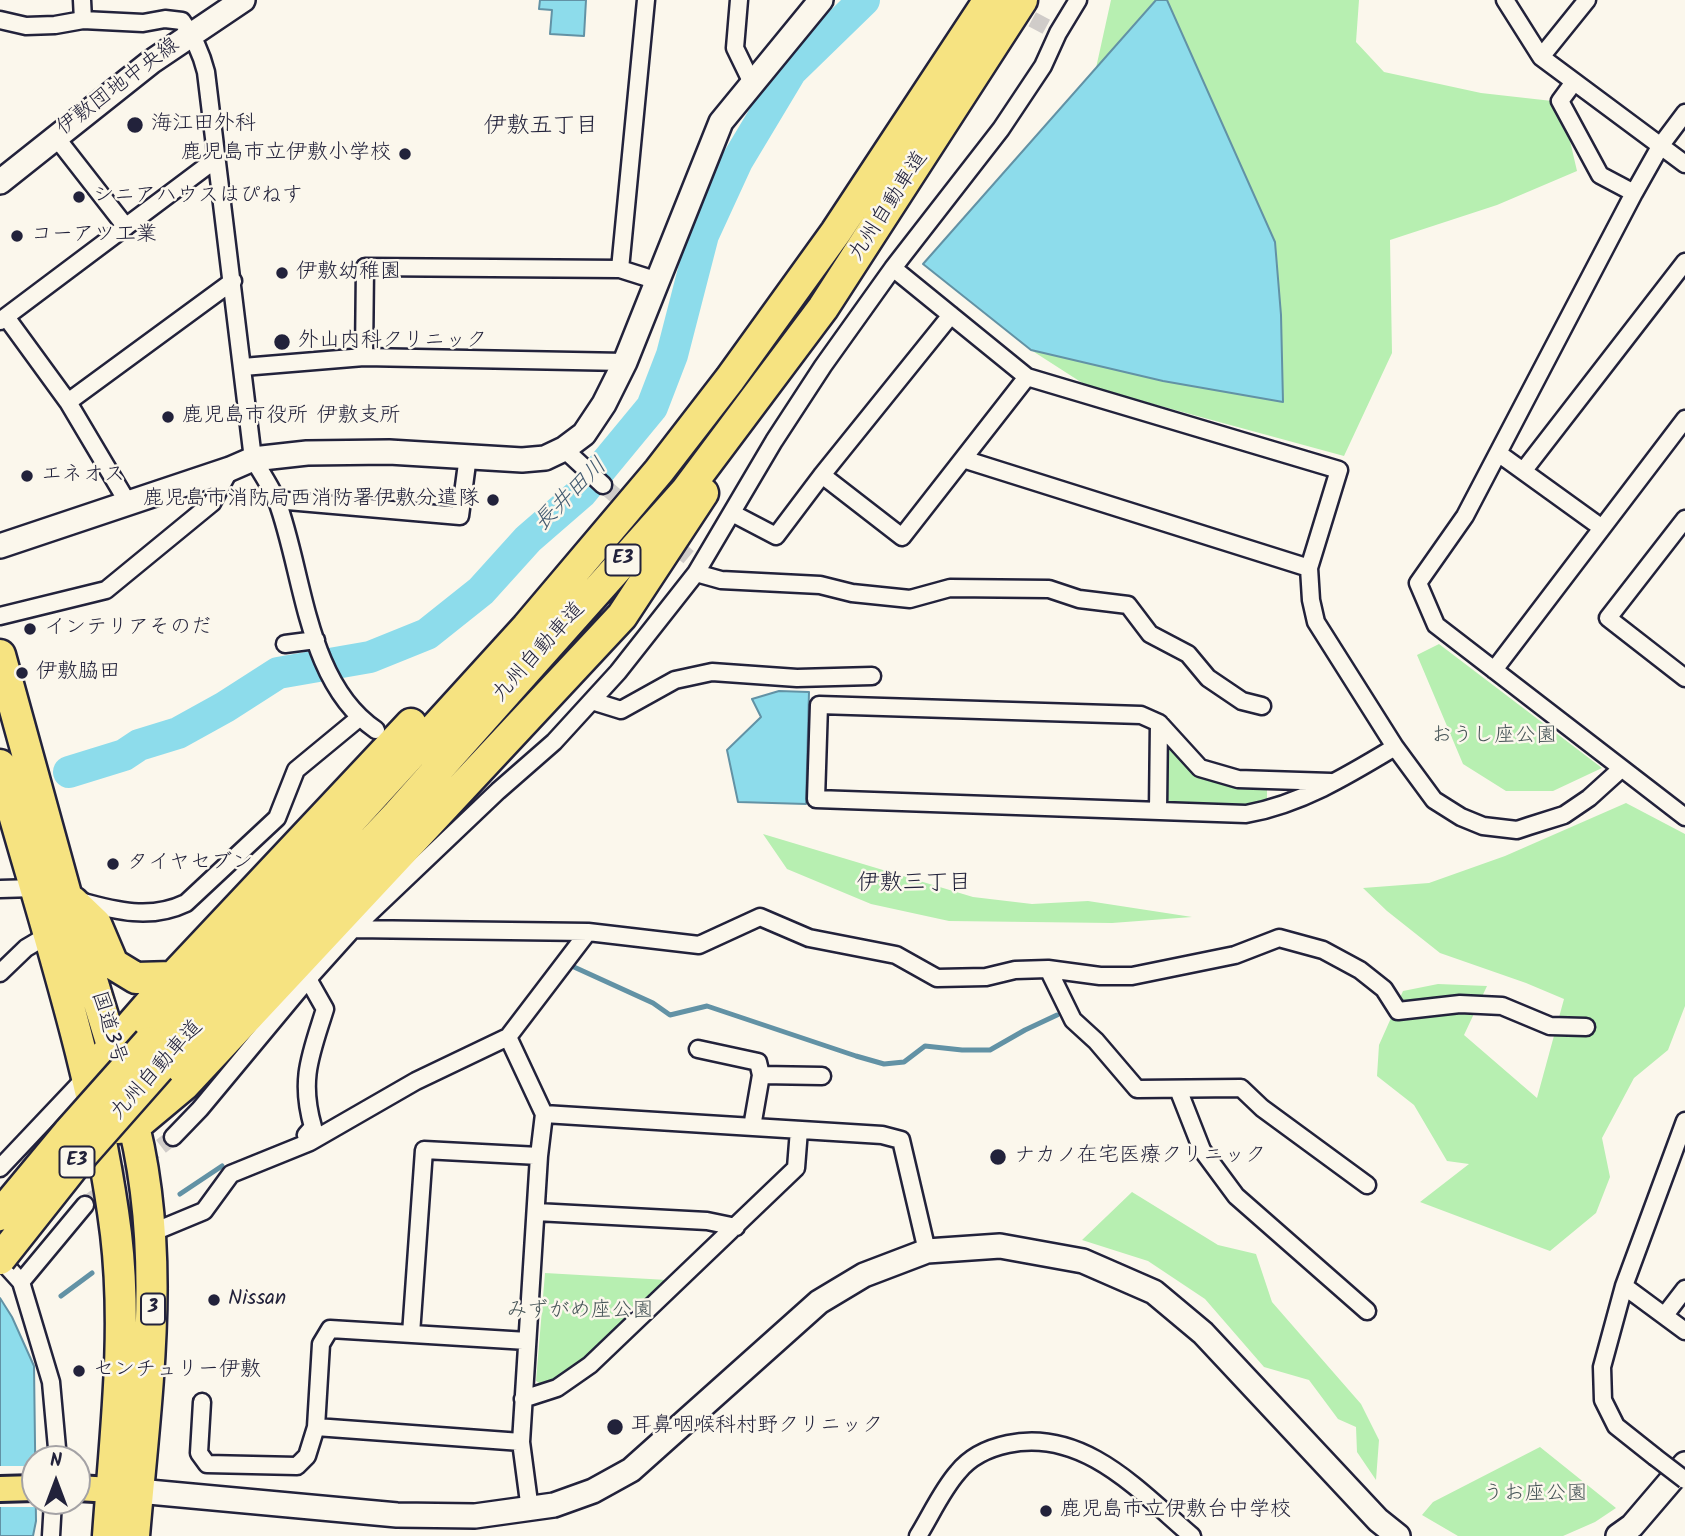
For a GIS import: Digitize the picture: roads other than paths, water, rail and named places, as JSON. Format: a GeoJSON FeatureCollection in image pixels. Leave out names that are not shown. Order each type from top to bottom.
{"type":"FeatureCollection","features":[{"type":"Feature","properties":{"kind":"highway","name":"九州自動車道"},"geometry":{"type":"LineString","coordinates":[[0,1259],[84,1153],[154,1055],[527,627],[659,471],[730,379],[836,232],[989,0]]}},
{"type":"Feature","properties":{"kind":"highway","name":"九州自動車道"},"geometry":{"type":"LineString","coordinates":[[0,1215],[68,1133],[154,1055],[398,814],[686,491],[823,308],[1022,0]]}},
{"type":"Feature","properties":{"kind":"highway"},"geometry":{"type":"LineString","coordinates":[[96,1126],[135,1126],[184,1085],[622,616],[823,308]]}},
{"type":"Feature","properties":{"kind":"highway"},"geometry":{"type":"LineString","coordinates":[[87,1076],[173,977],[393,744],[730,379]]}},
{"type":"Feature","properties":{"kind":"highway","name":"国道3号"},"geometry":{"type":"LineString","coordinates":[[0,655],[67,898],[135,1126],[151,1233],[152,1315],[125,1490],[108,1536]]}},
{"type":"Feature","properties":{"kind":"highway","name":"国道3号"},"geometry":{"type":"LineString","coordinates":[[0,765],[87,1076],[116,1235],[125,1490],[134,1536]]}},
{"type":"Feature","properties":{"kind":"highway"},"geometry":{"type":"LineString","coordinates":[[67,898],[96,924],[113,964],[136,978],[173,977]]}},
{"type":"Feature","properties":{"kind":"main road"},"geometry":{"type":"LineString","coordinates":[[0,1489],[21,1488]]}},
{"type":"Feature","properties":{"kind":"main road"},"geometry":{"type":"LineString","coordinates":[[91,1489],[125,1490]]}},
{"type":"Feature","properties":{"kind":"street"},"geometry":{"type":"LineString","coordinates":[[82,0],[83,20]]}},
{"type":"Feature","properties":{"kind":"street","name":"伊敷団地中央線"},"geometry":{"type":"LineString","coordinates":[[0,182],[160,55],[243,0]]}},
{"type":"Feature","properties":{"kind":"street"},"geometry":{"type":"LineString","coordinates":[[620,269],[646,0]]}},
{"type":"Feature","properties":{"kind":"street"},"geometry":{"type":"LineString","coordinates":[[739,0],[735,48],[752,83]]}},
{"type":"Feature","properties":{"kind":"street"},"geometry":{"type":"LineString","coordinates":[[0,546],[230,469],[253,458],[307,453],[389,452],[522,460],[570,454],[604,404],[625,362],[722,122],[821,0]]}},
{"type":"Feature","properties":{"kind":"street"},"geometry":{"type":"LineString","coordinates":[[173,1137],[353,929],[466,816],[554,742],[618,672],[696,573],[781,430],[823,366],[893,268],[1001,129],[1043,66],[1058,33],[1078,0]]}},
{"type":"Feature","properties":{"kind":"street"},"geometry":{"type":"LineString","coordinates":[[1505,0],[1541,57],[1685,164]]}},
{"type":"Feature","properties":{"kind":"street"},"geometry":{"type":"LineString","coordinates":[[1541,57],[1587,0]]}},
{"type":"Feature","properties":{"kind":"street"},"geometry":{"type":"LineString","coordinates":[[0,20],[26,26],[83,20],[144,23],[166,19],[182,21],[192,34],[201,52],[206,72],[253,458],[276,500],[316,640],[330,675],[359,719],[376,730]]}},
{"type":"Feature","properties":{"kind":"street"},"geometry":{"type":"LineString","coordinates":[[1574,82],[1560,101],[1600,175],[1634,193]]}},
{"type":"Feature","properties":{"kind":"street"},"geometry":{"type":"LineString","coordinates":[[1685,113],[1661,145],[1634,193],[1465,516],[1418,583],[1436,625],[1685,817]]}},
{"type":"Feature","properties":{"kind":"street"},"geometry":{"type":"LineString","coordinates":[[55,136],[125,227]]}},
{"type":"Feature","properties":{"kind":"street"},"geometry":{"type":"LineString","coordinates":[[128,503],[68,402],[3,319],[216,159]]}},
{"type":"Feature","properties":{"kind":"street"},"geometry":{"type":"LineString","coordinates":[[1524,470],[1685,262]]}},
{"type":"Feature","properties":{"kind":"street"},"geometry":{"type":"LineString","coordinates":[[364,357],[365,267],[620,269],[658,281]]}},
{"type":"Feature","properties":{"kind":"street"},"geometry":{"type":"LineString","coordinates":[[893,268],[1027,377],[1339,470],[1309,568],[1311,600],[1316,622],[1395,747],[1434,800],[1461,817],[1483,826],[1517,830],[1564,815],[1589,798],[1622,769]]}},
{"type":"Feature","properties":{"kind":"street"},"geometry":{"type":"LineString","coordinates":[[68,402],[233,281]]}},
{"type":"Feature","properties":{"kind":"street"},"geometry":{"type":"LineString","coordinates":[[732,513],[776,536],[951,315]]}},
{"type":"Feature","properties":{"kind":"street"},"geometry":{"type":"LineString","coordinates":[[243,367],[364,357],[625,362]]}},
{"type":"Feature","properties":{"kind":"street"},"geometry":{"type":"LineString","coordinates":[[822,475],[902,537],[1027,377]]}},
{"type":"Feature","properties":{"kind":"street"},"geometry":{"type":"LineString","coordinates":[[1494,670],[1685,419]]}},
{"type":"Feature","properties":{"kind":"street"},"geometry":{"type":"LineString","coordinates":[[1498,453],[1601,528]]}},
{"type":"Feature","properties":{"kind":"street"},"geometry":{"type":"LineString","coordinates":[[570,454],[602,484]]}},
{"type":"Feature","properties":{"kind":"street"},"geometry":{"type":"LineString","coordinates":[[276,500],[460,516],[468,456]]}},
{"type":"Feature","properties":{"kind":"street"},"geometry":{"type":"LineString","coordinates":[[963,459],[1309,568]]}},
{"type":"Feature","properties":{"kind":"street"},"geometry":{"type":"LineString","coordinates":[[0,616],[106,590],[212,503],[230,469]]}},
{"type":"Feature","properties":{"kind":"street"},"geometry":{"type":"LineString","coordinates":[[1684,674],[1608,618],[1685,519]]}},
{"type":"Feature","properties":{"kind":"street"},"geometry":{"type":"LineString","coordinates":[[696,573],[722,580],[820,584],[852,593],[910,598],[950,588],[1048,589],[1091,601],[1128,605],[1150,634],[1188,654],[1208,678],[1242,701],[1262,706]]}},
{"type":"Feature","properties":{"kind":"street"},"geometry":{"type":"LineString","coordinates":[[285,644],[316,640]]}},
{"type":"Feature","properties":{"kind":"street"},"geometry":{"type":"LineString","coordinates":[[592,701],[621,710],[675,680],[712,671],[797,678],[872,676]]}},
{"type":"Feature","properties":{"kind":"street"},"geometry":{"type":"LineString","coordinates":[[1336,782],[1238,779],[1200,768],[1159,723],[1141,715],[819,705],[816,799],[1246,814],[1275,809],[1336,782],[1395,747]]}},
{"type":"Feature","properties":{"kind":"street"},"geometry":{"type":"LineString","coordinates":[[67,898],[131,912],[156,913],[172,910],[186,903],[277,818],[296,770],[359,719]]}},
{"type":"Feature","properties":{"kind":"street"},"geometry":{"type":"LineString","coordinates":[[1158,810],[1159,723]]}},
{"type":"Feature","properties":{"kind":"street"},"geometry":{"type":"LineString","coordinates":[[0,889],[35,888]]}},
{"type":"Feature","properties":{"kind":"street"},"geometry":{"type":"LineString","coordinates":[[353,929],[588,932],[699,945],[760,917],[809,938],[896,955],[937,978],[986,977],[1015,970],[1048,969],[1100,976],[1132,976],[1235,955],[1279,939],[1323,950],[1360,970],[1384,989],[1398,1011],[1460,1004],[1502,1006],[1550,1026],[1586,1027]]}},
{"type":"Feature","properties":{"kind":"street"},"geometry":{"type":"LineString","coordinates":[[151,1233],[204,1211],[231,1174],[310,1142],[416,1081],[509,1037],[588,932]]}},
{"type":"Feature","properties":{"kind":"street"},"geometry":{"type":"LineString","coordinates":[[0,973],[26,948],[48,935]]}},
{"type":"Feature","properties":{"kind":"street"},"geometry":{"type":"LineString","coordinates":[[1048,969],[1073,1020],[1096,1041],[1137,1089],[1241,1088],[1262,1108],[1367,1185]]}},
{"type":"Feature","properties":{"kind":"street"},"geometry":{"type":"LineString","coordinates":[[307,979],[325,1009],[307,1069],[306,1102],[313,1127],[306,1135],[310,1142]]}},
{"type":"Feature","properties":{"kind":"street"},"geometry":{"type":"LineString","coordinates":[[509,1037],[544,1114],[521,1441],[530,1510]]}},
{"type":"Feature","properties":{"kind":"street"},"geometry":{"type":"LineString","coordinates":[[698,1049],[758,1062],[761,1075],[752,1127]]}},
{"type":"Feature","properties":{"kind":"street"},"geometry":{"type":"LineString","coordinates":[[761,1075],[822,1076]]}},
{"type":"Feature","properties":{"kind":"street"},"geometry":{"type":"LineString","coordinates":[[0,1168],[87,1076]]}},
{"type":"Feature","properties":{"kind":"street"},"geometry":{"type":"LineString","coordinates":[[1178,1089],[1202,1150],[1236,1196],[1367,1311]]}},
{"type":"Feature","properties":{"kind":"street"},"geometry":{"type":"LineString","coordinates":[[544,1114],[882,1135],[901,1140],[927,1251]]}},
{"type":"Feature","properties":{"kind":"street"},"geometry":{"type":"LineString","coordinates":[[1685,1121],[1625,1286],[1602,1367],[1603,1400],[1616,1426],[1685,1480]]}},
{"type":"Feature","properties":{"kind":"street"},"geometry":{"type":"LineString","coordinates":[[523,1399],[557,1388],[590,1365],[736,1227],[796,1168],[799,1130]]}},
{"type":"Feature","properties":{"kind":"street"},"geometry":{"type":"LineString","coordinates":[[411,1334],[424,1150],[540,1156]]}},
{"type":"Feature","properties":{"kind":"street"},"geometry":{"type":"LineString","coordinates":[[21,1283],[85,1205]]}},
{"type":"Feature","properties":{"kind":"street"},"geometry":{"type":"LineString","coordinates":[[536,1212],[707,1221],[736,1227]]}},
{"type":"Feature","properties":{"kind":"street"},"geometry":{"type":"LineString","coordinates":[[125,1490],[397,1515],[475,1516],[554,1505],[593,1490],[631,1470],[819,1302],[864,1276],[927,1251],[1000,1246],[1083,1261],[1154,1292],[1203,1333],[1378,1520],[1398,1536]]}},
{"type":"Feature","properties":{"kind":"street"},"geometry":{"type":"LineString","coordinates":[[0,1259],[21,1283],[51,1382],[57,1445]]}},
{"type":"Feature","properties":{"kind":"street"},"geometry":{"type":"LineString","coordinates":[[1625,1286],[1685,1331]]}},
{"type":"Feature","properties":{"kind":"street"},"geometry":{"type":"LineString","coordinates":[[1665,1315],[1685,1289]]}},
{"type":"Feature","properties":{"kind":"street"},"geometry":{"type":"LineString","coordinates":[[202,1402],[200,1454],[207,1464],[297,1466],[307,1456],[316,1427],[321,1344],[330,1329],[527,1341]]}},
{"type":"Feature","properties":{"kind":"street"},"geometry":{"type":"LineString","coordinates":[[316,1427],[521,1441]]}},
{"type":"Feature","properties":{"kind":"street"},"geometry":{"type":"LineString","coordinates":[[918,1536],[957,1473],[972,1459],[1004,1444],[1038,1441],[1074,1447],[1101,1461],[1192,1536]]}},
{"type":"Feature","properties":{"kind":"street"},"geometry":{"type":"LineString","coordinates":[[1618,1536],[1632,1526],[1685,1464]]}},
{"type":"Feature","properties":{"kind":"street"},"geometry":{"type":"LineString","coordinates":[[51,1536],[52,1515]]}},
{"type":"Feature","properties":{"kind":"water"},"geometry":{"type":"Polygon","coordinates":[[[540,0],[586,0],[584,36],[550,34],[552,10],[539,9],[540,0]]]}},
{"type":"Feature","properties":{"kind":"water"},"geometry":{"type":"Polygon","coordinates":[[[1156,0],[1167,0],[1275,242],[1281,315],[1283,402],[1163,381],[1031,350],[923,264],[1156,0]]]}},
{"type":"Feature","properties":{"kind":"water"},"geometry":{"type":"Polygon","coordinates":[[[779,691],[809,692],[806,804],[738,802],[727,750],[761,717],[752,699],[779,691]]]}},
{"type":"Feature","properties":{"kind":"water"},"geometry":{"type":"Polygon","coordinates":[[[0,1298],[12,1317],[34,1366],[35,1445],[21,1445],[21,1515],[36,1515],[36,1521],[33,1536],[0,1536],[0,1298]]]}},
{"type":"Feature","properties":{"kind":"waterway","name":"長井田川"},"geometry":{"type":"LineString","coordinates":[[69,772],[124,755],[139,745],[178,733],[278,673],[370,657],[427,634],[481,591],[528,539],[581,493],[652,407],[672,355],[703,235],[737,161],[791,71],[864,0]]}},
{"type":"Feature","properties":{"kind":"waterway"},"geometry":{"type":"LineString","coordinates":[[574,967],[653,1003],[670,1015],[707,1006],[884,1064],[904,1062],[925,1046],[990,1050],[1057,1015]]}},
{"type":"Feature","properties":{"kind":"waterway"},"geometry":{"type":"LineString","coordinates":[[180,1194],[222,1166]]}},
{"type":"Feature","properties":{"kind":"waterway"},"geometry":{"type":"LineString","coordinates":[[61,1296],[92,1273]]}},
{"type":"Feature","properties":{"kind":"tunnel"},"geometry":{"type":"LineString","coordinates":[[1011,8],[1058,33]]}},
{"type":"Feature","properties":{"kind":"tunnel"},"geometry":{"type":"LineString","coordinates":[[603,485],[699,566]]}},
{"type":"Feature","properties":{"kind":"tunnel"},"geometry":{"type":"LineString","coordinates":[[85,1205],[173,1137]]}},
{"type":"Feature","properties":{"kind":"place","name":"海江田外科"},"geometry":{"type":"Point","coordinates":[135,125]}},
{"type":"Feature","properties":{"kind":"place","name":"鹿児島市立伊敷小学校"},"geometry":{"type":"Point","coordinates":[405,154]}},
{"type":"Feature","properties":{"kind":"place","name":"シニアハウスはぴねす"},"geometry":{"type":"Point","coordinates":[79,197]}},
{"type":"Feature","properties":{"kind":"place","name":"コーアツ工業"},"geometry":{"type":"Point","coordinates":[17,236]}},
{"type":"Feature","properties":{"kind":"place","name":"伊敷幼稚園"},"geometry":{"type":"Point","coordinates":[282,273]}},
{"type":"Feature","properties":{"kind":"place","name":"外山内科クリニック"},"geometry":{"type":"Point","coordinates":[282,342]}},
{"type":"Feature","properties":{"kind":"place","name":"鹿児島市役所 伊敷支所"},"geometry":{"type":"Point","coordinates":[168,417]}},
{"type":"Feature","properties":{"kind":"place","name":"エネオス"},"geometry":{"type":"Point","coordinates":[27,476]}},
{"type":"Feature","properties":{"kind":"place","name":"鹿児島市消防局西消防署伊敷分遣隊"},"geometry":{"type":"Point","coordinates":[493,500]}},
{"type":"Feature","properties":{"kind":"place","name":"インテリアそのだ"},"geometry":{"type":"Point","coordinates":[30,629]}},
{"type":"Feature","properties":{"kind":"place","name":"伊敷脇田"},"geometry":{"type":"Point","coordinates":[22,673]}},
{"type":"Feature","properties":{"kind":"place","name":"タイヤセブン"},"geometry":{"type":"Point","coordinates":[113,864]}},
{"type":"Feature","properties":{"kind":"place","name":"ナカノ在宅医療クリニック"},"geometry":{"type":"Point","coordinates":[998,1157]}},
{"type":"Feature","properties":{"kind":"place","name":"Nissan"},"geometry":{"type":"Point","coordinates":[214,1300]}},
{"type":"Feature","properties":{"kind":"place","name":"センチュリー伊敷"},"geometry":{"type":"Point","coordinates":[79,1371]}},
{"type":"Feature","properties":{"kind":"place","name":"耳鼻咽喉科村野クリニック"},"geometry":{"type":"Point","coordinates":[615,1427]}},
{"type":"Feature","properties":{"kind":"place","name":"鹿児島市立伊敷台中学校"},"geometry":{"type":"Point","coordinates":[1046,1511]}},
{"type":"Feature","properties":{"kind":"district","name":"伊敷五丁目"},"geometry":{"type":"Point","coordinates":[541,128]}},
{"type":"Feature","properties":{"kind":"district","name":"伊敷三丁目"},"geometry":{"type":"Point","coordinates":[914,885]}},
{"type":"Feature","properties":{"kind":"park label","name":"おうし座公園"},"geometry":{"type":"Point","coordinates":[1494,737]}},
{"type":"Feature","properties":{"kind":"park label","name":"みずがめ座公園"},"geometry":{"type":"Point","coordinates":[580,1312]}},
{"type":"Feature","properties":{"kind":"park label","name":"うお座公園"},"geometry":{"type":"Point","coordinates":[1535,1495]}}]}
